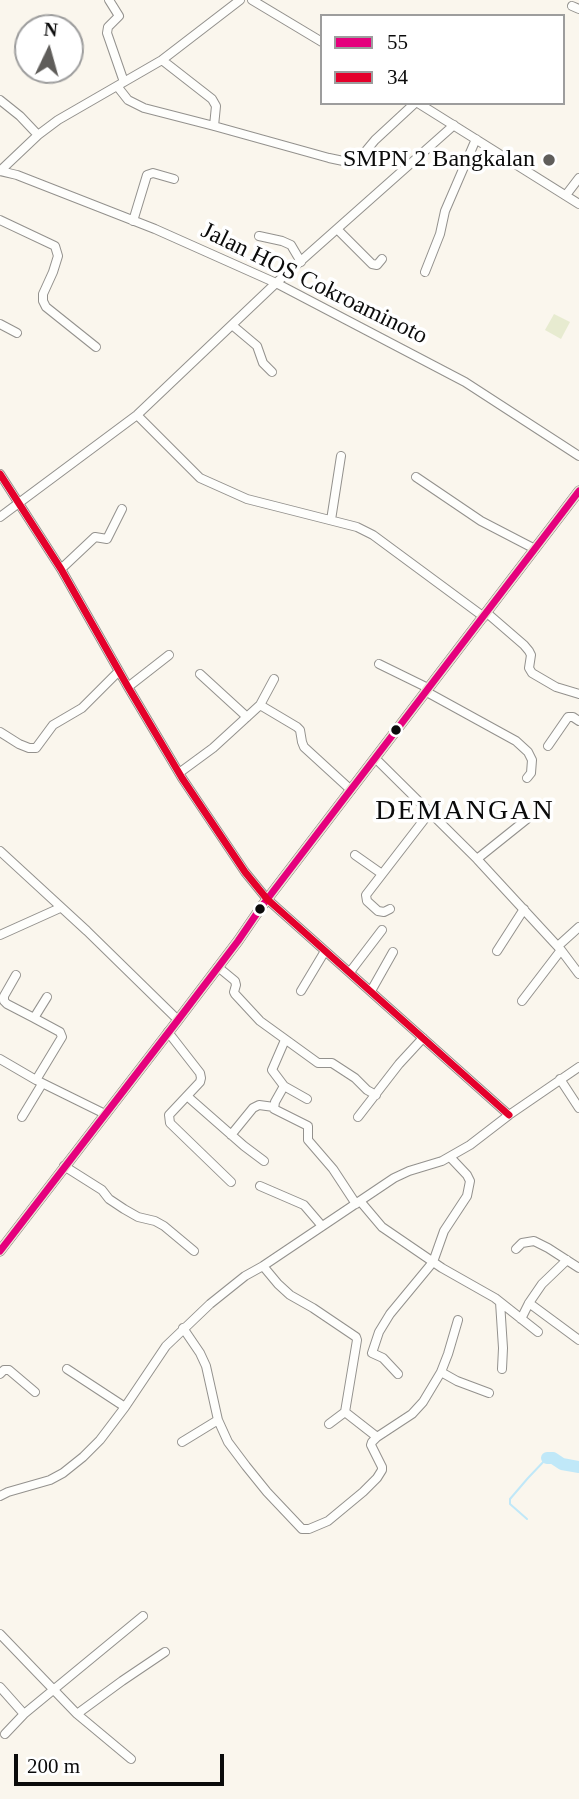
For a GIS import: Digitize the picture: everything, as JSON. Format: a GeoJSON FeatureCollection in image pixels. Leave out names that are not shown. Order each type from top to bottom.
{"type":"FeatureCollection","features":[{"type":"Feature","properties":{"kind":"main road"},"geometry":{"type":"LineString","coordinates":[[0,1251],[579,491]]}},
{"type":"Feature","properties":{"kind":"street"},"geometry":{"type":"LineString","coordinates":[[109,0],[119,16],[108,27],[107,33],[120,84],[128,100],[144,108],[329,159],[354,161],[360,158],[394,121],[414,105]]}},
{"type":"Feature","properties":{"kind":"street"},"geometry":{"type":"LineString","coordinates":[[0,171],[58,120],[162,60],[240,0]]}},
{"type":"Feature","properties":{"kind":"street"},"geometry":{"type":"LineString","coordinates":[[253,0],[320,41]]}},
{"type":"Feature","properties":{"kind":"street"},"geometry":{"type":"LineString","coordinates":[[162,60],[212,99],[216,106],[214,126]]}},
{"type":"Feature","properties":{"kind":"street"},"geometry":{"type":"LineString","coordinates":[[0,100],[38,135]]}},
{"type":"Feature","properties":{"kind":"street"},"geometry":{"type":"LineString","coordinates":[[420,105],[579,204]]}},
{"type":"Feature","properties":{"kind":"street"},"geometry":{"type":"LineString","coordinates":[[0,517],[136,415],[276,283],[454,125]]}},
{"type":"Feature","properties":{"kind":"street"},"geometry":{"type":"LineString","coordinates":[[425,272],[440,234],[445,211],[476,139]]}},
{"type":"Feature","properties":{"kind":"street"},"geometry":{"type":"LineString","coordinates":[[11,161],[17,175]]}},
{"type":"Feature","properties":{"kind":"street","name":"Jalan HOS Cokroaminoto"},"geometry":{"type":"LineString","coordinates":[[0,171],[17,175],[133,221],[276,283],[465,382],[579,456]]}},
{"type":"Feature","properties":{"kind":"street"},"geometry":{"type":"LineString","coordinates":[[133,221],[147,175],[153,173],[174,179]]}},
{"type":"Feature","properties":{"kind":"street"},"geometry":{"type":"LineString","coordinates":[[566,195],[579,178]]}},
{"type":"Feature","properties":{"kind":"street"},"geometry":{"type":"LineString","coordinates":[[0,220],[55,246],[58,256],[43,294],[43,301],[46,307],[96,347]]}},
{"type":"Feature","properties":{"kind":"street"},"geometry":{"type":"LineString","coordinates":[[337,229],[372,264],[377,265],[382,259]]}},
{"type":"Feature","properties":{"kind":"street"},"geometry":{"type":"LineString","coordinates":[[259,236],[291,245],[301,262]]}},
{"type":"Feature","properties":{"kind":"street"},"geometry":{"type":"LineString","coordinates":[[0,324],[17,333]]}},
{"type":"Feature","properties":{"kind":"street"},"geometry":{"type":"LineString","coordinates":[[232,325],[257,346],[263,363],[272,372]]}},
{"type":"Feature","properties":{"kind":"street"},"geometry":{"type":"LineString","coordinates":[[136,415],[200,478],[247,499],[358,527],[373,535],[524,645],[531,655],[529,668],[532,673],[556,687],[579,694]]}},
{"type":"Feature","properties":{"kind":"street"},"geometry":{"type":"LineString","coordinates":[[331,520],[341,456]]}},
{"type":"Feature","properties":{"kind":"street"},"geometry":{"type":"LineString","coordinates":[[0,474],[61,569],[179,773],[245,872],[267,899],[509,1115]]}},
{"type":"Feature","properties":{"kind":"street"},"geometry":{"type":"LineString","coordinates":[[416,477],[481,521],[535,550]]}},
{"type":"Feature","properties":{"kind":"street"},"geometry":{"type":"LineString","coordinates":[[61,569],[96,537],[107,540],[122,509]]}},
{"type":"Feature","properties":{"kind":"street"},"geometry":{"type":"LineString","coordinates":[[128,687],[169,655]]}},
{"type":"Feature","properties":{"kind":"street"},"geometry":{"type":"LineString","coordinates":[[379,663],[516,741],[532,760],[531,773],[527,778]]}},
{"type":"Feature","properties":{"kind":"street"},"geometry":{"type":"LineString","coordinates":[[0,732],[19,744],[36,748],[53,725],[82,708],[119,671]]}},
{"type":"Feature","properties":{"kind":"street"},"geometry":{"type":"LineString","coordinates":[[200,674],[247,717]]}},
{"type":"Feature","properties":{"kind":"street"},"geometry":{"type":"LineString","coordinates":[[179,773],[213,748],[260,705],[274,679]]}},
{"type":"Feature","properties":{"kind":"street"},"geometry":{"type":"LineString","coordinates":[[260,705],[297,727],[304,747],[351,790]]}},
{"type":"Feature","properties":{"kind":"street"},"geometry":{"type":"LineString","coordinates":[[548,746],[568,717],[579,721]]}},
{"type":"Feature","properties":{"kind":"street"},"geometry":{"type":"LineString","coordinates":[[375,758],[477,859],[559,948],[579,974]]}},
{"type":"Feature","properties":{"kind":"street"},"geometry":{"type":"LineString","coordinates":[[390,909],[381,913],[367,901],[368,892],[430,812]]}},
{"type":"Feature","properties":{"kind":"street"},"geometry":{"type":"LineString","coordinates":[[477,859],[527,819]]}},
{"type":"Feature","properties":{"kind":"street"},"geometry":{"type":"LineString","coordinates":[[0,851],[178,1020]]}},
{"type":"Feature","properties":{"kind":"street"},"geometry":{"type":"LineString","coordinates":[[355,855],[383,874]]}},
{"type":"Feature","properties":{"kind":"street"},"geometry":{"type":"LineString","coordinates":[[0,934],[60,908]]}},
{"type":"Feature","properties":{"kind":"street"},"geometry":{"type":"LineString","coordinates":[[497,951],[524,909]]}},
{"type":"Feature","properties":{"kind":"street"},"geometry":{"type":"LineString","coordinates":[[522,1000],[559,948],[579,927]]}},
{"type":"Feature","properties":{"kind":"street"},"geometry":{"type":"LineString","coordinates":[[350,972],[382,930]]}},
{"type":"Feature","properties":{"kind":"street"},"geometry":{"type":"LineString","coordinates":[[300,991],[325,951]]}},
{"type":"Feature","properties":{"kind":"street"},"geometry":{"type":"LineString","coordinates":[[370,991],[393,952]]}},
{"type":"Feature","properties":{"kind":"street"},"geometry":{"type":"LineString","coordinates":[[218,967],[234,981],[235,994],[252,1013],[285,1040],[318,1063],[332,1063],[376,1095]]}},
{"type":"Feature","properties":{"kind":"street"},"geometry":{"type":"LineString","coordinates":[[16,975],[4,1001],[60,1032],[62,1037],[22,1117]]}},
{"type":"Feature","properties":{"kind":"street"},"geometry":{"type":"LineString","coordinates":[[34,1018],[47,997]]}},
{"type":"Feature","properties":{"kind":"street"},"geometry":{"type":"LineString","coordinates":[[168,1032],[200,1073],[201,1078],[169,1115],[170,1123],[231,1182]]}},
{"type":"Feature","properties":{"kind":"street"},"geometry":{"type":"LineString","coordinates":[[358,1117],[423,1038]]}},
{"type":"Feature","properties":{"kind":"street"},"geometry":{"type":"LineString","coordinates":[[285,1040],[272,1070],[284,1086],[307,1098]]}},
{"type":"Feature","properties":{"kind":"street"},"geometry":{"type":"LineString","coordinates":[[0,1059],[39,1082],[105,1114]]}},
{"type":"Feature","properties":{"kind":"street"},"geometry":{"type":"LineString","coordinates":[[0,1496],[50,1480],[83,1457],[125,1407],[166,1346],[226,1290],[402,1174],[450,1157],[470,1145],[579,1067]]}},
{"type":"Feature","properties":{"kind":"street"},"geometry":{"type":"LineString","coordinates":[[560,1079],[579,1108]]}},
{"type":"Feature","properties":{"kind":"street"},"geometry":{"type":"LineString","coordinates":[[274,1107],[284,1086]]}},
{"type":"Feature","properties":{"kind":"street"},"geometry":{"type":"LineString","coordinates":[[187,1096],[264,1161]]}},
{"type":"Feature","properties":{"kind":"street"},"geometry":{"type":"LineString","coordinates":[[231,1135],[253,1108],[259,1105],[274,1107],[308,1126],[308,1140],[358,1203],[382,1227],[433,1262],[500,1302],[538,1332]]}},
{"type":"Feature","properties":{"kind":"street"},"geometry":{"type":"LineString","coordinates":[[372,1353],[379,1332],[390,1314],[433,1262],[444,1231],[467,1196],[470,1181],[450,1157]]}},
{"type":"Feature","properties":{"kind":"street"},"geometry":{"type":"LineString","coordinates":[[64,1166],[102,1190],[109,1199],[124,1209],[164,1226],[194,1251]]}},
{"type":"Feature","properties":{"kind":"street"},"geometry":{"type":"LineString","coordinates":[[260,1186],[304,1205],[322,1226]]}},
{"type":"Feature","properties":{"kind":"street"},"geometry":{"type":"LineString","coordinates":[[516,1249],[522,1242],[534,1241],[579,1268]]}},
{"type":"Feature","properties":{"kind":"street"},"geometry":{"type":"LineString","coordinates":[[521,1320],[528,1303],[542,1284],[566,1260]]}},
{"type":"Feature","properties":{"kind":"street"},"geometry":{"type":"LineString","coordinates":[[263,1266],[290,1295],[356,1337],[345,1412],[329,1424]]}},
{"type":"Feature","properties":{"kind":"street"},"geometry":{"type":"LineString","coordinates":[[500,1302],[502,1369]]}},
{"type":"Feature","properties":{"kind":"street"},"geometry":{"type":"LineString","coordinates":[[528,1303],[579,1340]]}},
{"type":"Feature","properties":{"kind":"street"},"geometry":{"type":"LineString","coordinates":[[183,1328],[206,1366],[218,1420],[228,1442],[298,1527],[304,1530],[328,1521],[381,1474],[382,1466],[372,1442],[412,1414],[423,1402],[441,1372],[458,1320]]}},
{"type":"Feature","properties":{"kind":"street"},"geometry":{"type":"LineString","coordinates":[[356,1349],[383,1358],[398,1374]]}},
{"type":"Feature","properties":{"kind":"street"},"geometry":{"type":"LineString","coordinates":[[67,1369],[125,1407]]}},
{"type":"Feature","properties":{"kind":"street"},"geometry":{"type":"LineString","coordinates":[[0,1374],[9,1370],[35,1392]]}},
{"type":"Feature","properties":{"kind":"street"},"geometry":{"type":"LineString","coordinates":[[441,1372],[489,1393]]}},
{"type":"Feature","properties":{"kind":"street"},"geometry":{"type":"LineString","coordinates":[[345,1412],[377,1437]]}},
{"type":"Feature","properties":{"kind":"street"},"geometry":{"type":"LineString","coordinates":[[183,1441],[218,1420]]}},
{"type":"Feature","properties":{"kind":"street"},"geometry":{"type":"LineString","coordinates":[[5,1734],[24,1714],[143,1616]]}},
{"type":"Feature","properties":{"kind":"street"},"geometry":{"type":"LineString","coordinates":[[0,1634],[77,1714],[131,1759]]}},
{"type":"Feature","properties":{"kind":"street"},"geometry":{"type":"LineString","coordinates":[[77,1714],[165,1652]]}},
{"type":"Feature","properties":{"kind":"street"},"geometry":{"type":"LineString","coordinates":[[0,1687],[24,1714]]}},
{"type":"Feature","properties":{"kind":"green space"},"geometry":{"type":"Polygon","coordinates":[[[554,314],[570,322],[561,339],[545,330],[554,314]]]}},
{"type":"Feature","properties":{"kind":"waterway"},"geometry":{"type":"LineString","coordinates":[[527,1519],[510,1504],[510,1499],[547,1458]]}},
{"type":"Feature","properties":{"kind":"waterway"},"geometry":{"type":"LineString","coordinates":[[547,1458],[579,1467]]}},
{"type":"Feature","properties":{"kind":"transit line","name":"34"},"geometry":{"type":"LineString","coordinates":[[0,474],[61,569],[182,778],[245,872],[267,899],[509,1115]]}},
{"type":"Feature","properties":{"kind":"transit line","name":"55"},"geometry":{"type":"LineString","coordinates":[[0,1251],[579,491]]}},
{"type":"Feature","properties":{"kind":"place","name":"SMPN 2 Bangkalan"},"geometry":{"type":"Point","coordinates":[549,160]}},
{"type":"Feature","properties":{"kind":"district","name":"DEMANGAN"},"geometry":{"type":"Point","coordinates":[465,812]}}]}
